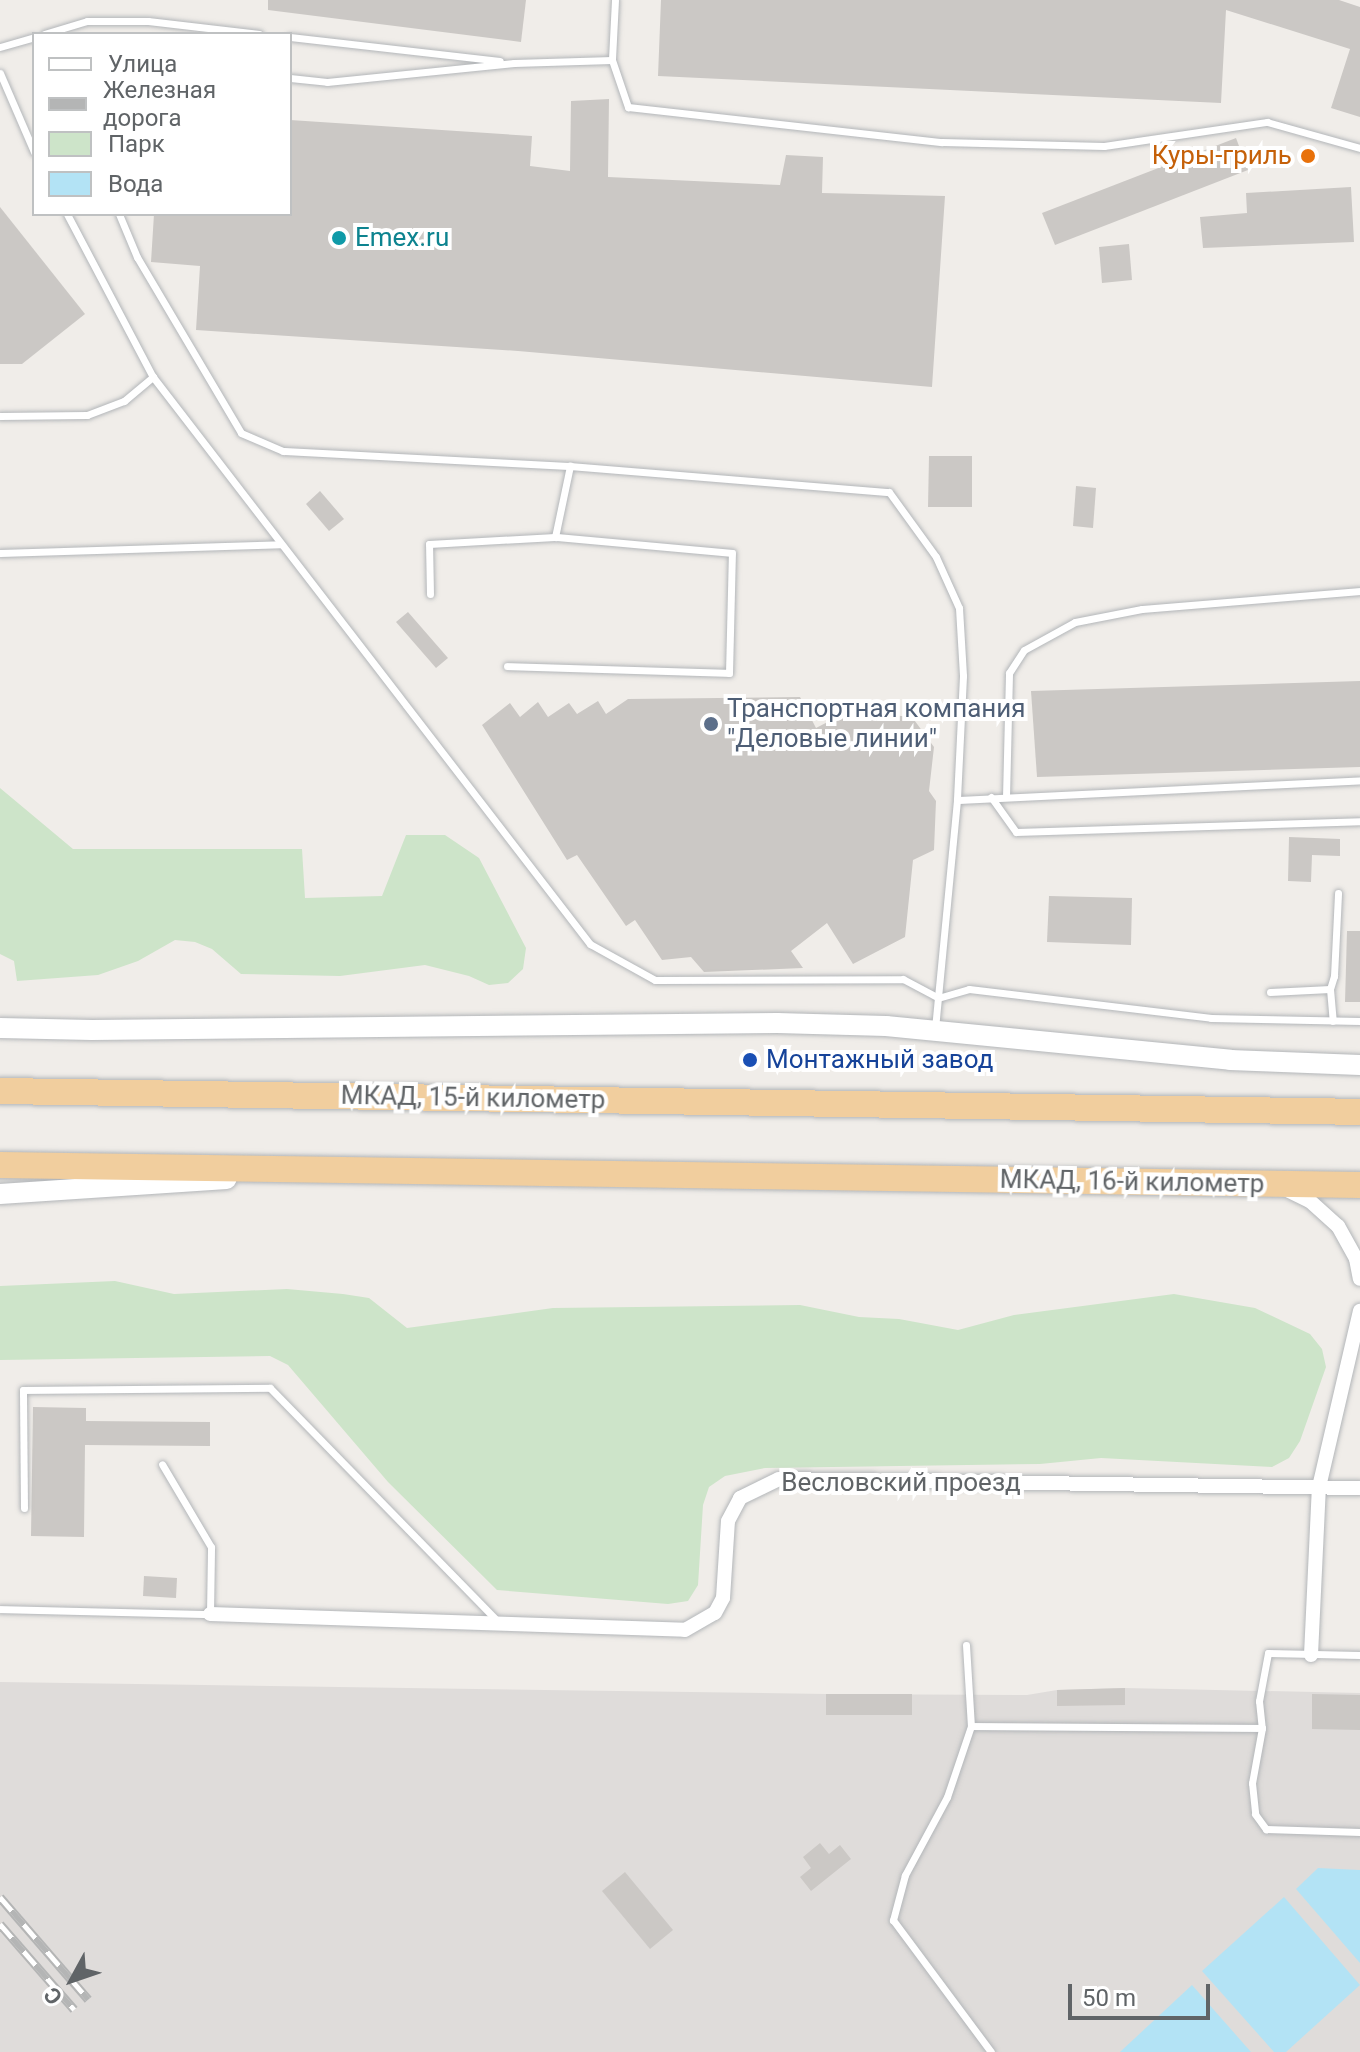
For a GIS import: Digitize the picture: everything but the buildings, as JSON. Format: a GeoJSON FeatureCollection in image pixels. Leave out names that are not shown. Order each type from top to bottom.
{"type":"FeatureCollection","features":[{"type":"Feature","properties":{"kind":"highway","name":"МКАД, 15-й километр"},"geometry":{"type":"LineString","coordinates":[[0,1091],[1360,1112]]}},
{"type":"Feature","properties":{"kind":"highway"},"geometry":{"type":"LineString","coordinates":[[0,1165],[358,1170]]}},
{"type":"Feature","properties":{"kind":"highway","name":"МКАД, 16-й километр"},"geometry":{"type":"LineString","coordinates":[[358,1170],[1360,1185]]}},
{"type":"Feature","properties":{"kind":"main road"},"geometry":{"type":"LineString","coordinates":[[0,1028],[92,1030],[777,1023],[886,1026],[1230,1060],[1360,1065]]}},
{"type":"Feature","properties":{"kind":"main road"},"geometry":{"type":"LineString","coordinates":[[0,1194],[358,1170]]}},
{"type":"Feature","properties":{"kind":"street"},"geometry":{"type":"LineString","coordinates":[[1276,1184],[1310,1201],[1338,1226],[1356,1259],[1360,1279]]}},
{"type":"Feature","properties":{"kind":"street"},"geometry":{"type":"LineString","coordinates":[[1311,1655],[1319,1487],[1360,1311]]}},
{"type":"Feature","properties":{"kind":"street","name":"Весловский проезд"},"geometry":{"type":"LineString","coordinates":[[210,1614],[685,1630],[700,1625],[715,1613],[723,1598],[728,1521],[740,1498],[779,1479],[1360,1488]]}},
{"type":"Feature","properties":{"kind":"lane"},"geometry":{"type":"LineString","coordinates":[[615,0],[612,60],[628,107],[942,142],[1104,146],[1267,122],[1360,148]]}},
{"type":"Feature","properties":{"kind":"lane"},"geometry":{"type":"LineString","coordinates":[[51,32],[87,21],[148,21],[242,32]]}},
{"type":"Feature","properties":{"kind":"lane"},"geometry":{"type":"LineString","coordinates":[[292,37],[514,63]]}},
{"type":"Feature","properties":{"kind":"lane"},"geometry":{"type":"LineString","coordinates":[[0,47],[32,38]]}},
{"type":"Feature","properties":{"kind":"lane"},"geometry":{"type":"LineString","coordinates":[[292,78],[327,82],[514,63],[612,60]]}},
{"type":"Feature","properties":{"kind":"lane"},"geometry":{"type":"LineString","coordinates":[[0,73],[2,85],[32,148]]}},
{"type":"Feature","properties":{"kind":"lane"},"geometry":{"type":"LineString","coordinates":[[68,216],[153,377],[590,944],[655,980],[903,979],[938,998],[969,989],[1211,1018],[1360,1021]]}},
{"type":"Feature","properties":{"kind":"lane"},"geometry":{"type":"LineString","coordinates":[[120,216],[137,257],[241,433],[283,451],[570,466],[889,492],[936,557],[959,608],[963,676],[957,800],[935,1032]]}},
{"type":"Feature","properties":{"kind":"lane"},"geometry":{"type":"LineString","coordinates":[[0,416],[87,415],[124,401],[153,377]]}},
{"type":"Feature","properties":{"kind":"lane"},"geometry":{"type":"LineString","coordinates":[[555,537],[570,466]]}},
{"type":"Feature","properties":{"kind":"lane"},"geometry":{"type":"LineString","coordinates":[[430,594],[429,544],[555,537],[732,553],[729,673],[507,666]]}},
{"type":"Feature","properties":{"kind":"lane"},"geometry":{"type":"LineString","coordinates":[[0,553],[281,544]]}},
{"type":"Feature","properties":{"kind":"lane"},"geometry":{"type":"LineString","coordinates":[[1006,797],[1009,673],[1024,650],[1075,622],[1142,609],[1360,591]]}},
{"type":"Feature","properties":{"kind":"lane"},"geometry":{"type":"LineString","coordinates":[[957,800],[1360,780]]}},
{"type":"Feature","properties":{"kind":"lane"},"geometry":{"type":"LineString","coordinates":[[991,797],[1016,832],[1360,821]]}},
{"type":"Feature","properties":{"kind":"lane"},"geometry":{"type":"LineString","coordinates":[[1333,1021],[1330,989],[1334,976],[1338,893]]}},
{"type":"Feature","properties":{"kind":"lane"},"geometry":{"type":"LineString","coordinates":[[1270,992],[1330,989]]}},
{"type":"Feature","properties":{"kind":"lane"},"geometry":{"type":"LineString","coordinates":[[24,1508],[23,1390],[270,1388],[500,1624]]}},
{"type":"Feature","properties":{"kind":"lane"},"geometry":{"type":"LineString","coordinates":[[0,1609],[210,1614],[211,1547],[162,1464]]}},
{"type":"Feature","properties":{"kind":"lane"},"geometry":{"type":"LineString","coordinates":[[966,1645],[971,1726],[947,1797],[905,1875],[893,1920],[991,2052]]}},
{"type":"Feature","properties":{"kind":"lane"},"geometry":{"type":"LineString","coordinates":[[1360,1655],[1268,1653],[1259,1701],[1262,1728],[1252,1783],[1255,1814],[1266,1829],[1360,1832]]}},
{"type":"Feature","properties":{"kind":"lane"},"geometry":{"type":"LineString","coordinates":[[971,1726],[1262,1728]]}},
{"type":"Feature","properties":{"kind":"shaded area"},"geometry":{"type":"Polygon","coordinates":[[[0,1682],[826,1694],[1027,1695],[1057,1690],[1125,1688],[1360,1693],[1360,2052],[0,2052],[0,1682]]]}},
{"type":"Feature","properties":{"kind":"green space"},"geometry":{"type":"Polygon","coordinates":[[[0,788],[73,849],[302,849],[305,898],[382,896],[406,835],[445,835],[479,858],[526,948],[523,969],[508,983],[489,985],[469,976],[425,965],[340,976],[241,974],[212,949],[195,942],[175,940],[138,961],[98,975],[17,981],[14,961],[0,954],[0,788]]]}},
{"type":"Feature","properties":{"kind":"green space"},"geometry":{"type":"Polygon","coordinates":[[[115,1281],[174,1294],[287,1289],[369,1298],[407,1328],[553,1308],[800,1305],[859,1317],[899,1319],[958,1330],[1014,1315],[1174,1294],[1255,1308],[1310,1334],[1322,1349],[1326,1367],[1300,1441],[1289,1458],[1272,1467],[1101,1458],[1040,1464],[765,1468],[725,1476],[709,1487],[703,1505],[698,1585],[688,1601],[668,1604],[497,1590],[388,1482],[288,1365],[270,1356],[0,1360],[0,1286],[115,1281]]]}},
{"type":"Feature","properties":{"kind":"water"},"geometry":{"type":"Polygon","coordinates":[[[1318,1868],[1360,1870],[1360,1963],[1296,1889],[1318,1868]]]}},
{"type":"Feature","properties":{"kind":"water"},"geometry":{"type":"Polygon","coordinates":[[[1284,1897],[1360,1985],[1286,2052],[1274,2052],[1202,1971],[1284,1897]]]}},
{"type":"Feature","properties":{"kind":"water"},"geometry":{"type":"Polygon","coordinates":[[[1192,1985],[1251,2052],[1120,2052],[1192,1985]]]}},
{"type":"Feature","properties":{"kind":"railway"},"geometry":{"type":"LineString","coordinates":[[0,1897],[88,1999]]}},
{"type":"Feature","properties":{"kind":"railway"},"geometry":{"type":"LineString","coordinates":[[0,1924],[74,2009]]}},
{"type":"Feature","properties":{"kind":"place","name":"Куры-гриль"},"geometry":{"type":"Point","coordinates":[1308,156]}},
{"type":"Feature","properties":{"kind":"place","name":"Emex.ru"},"geometry":{"type":"Point","coordinates":[339,238]}},
{"type":"Feature","properties":{"kind":"place","name":"Транспортная компания \"Деловые линии\""},"geometry":{"type":"Point","coordinates":[711,724]}},
{"type":"Feature","properties":{"kind":"place","name":"Монтажный завод"},"geometry":{"type":"Point","coordinates":[750,1060]}}]}
